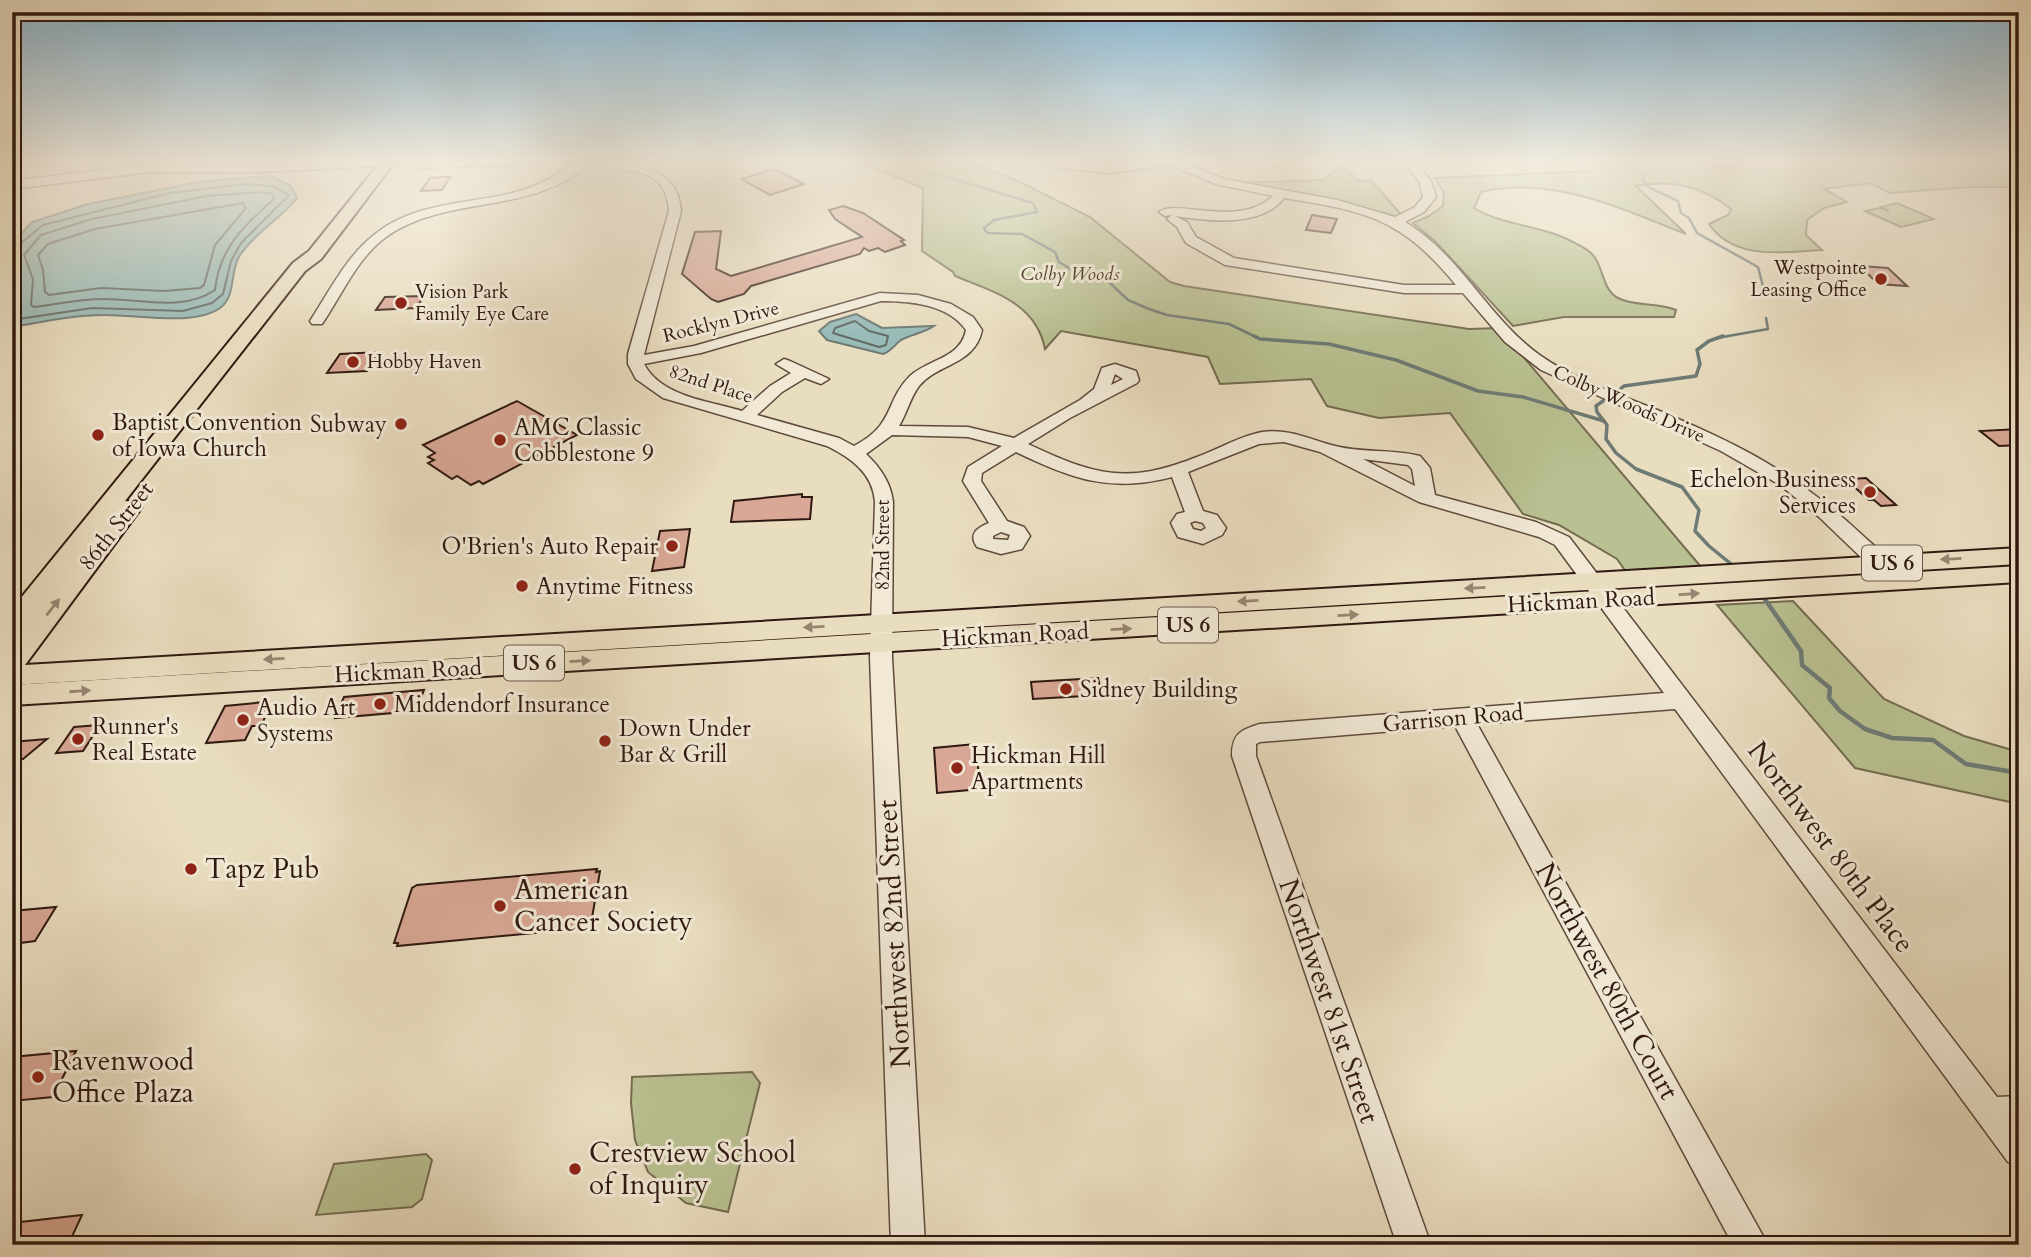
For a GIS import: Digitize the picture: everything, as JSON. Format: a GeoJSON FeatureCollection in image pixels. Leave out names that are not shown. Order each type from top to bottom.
{"type":"FeatureCollection","features":[{"type":"Feature","properties":{"kind":"main road","name":"86th Street"},"geometry":{"type":"LineString","coordinates":[[12,627],[299,267],[315,255],[343,219]]}},
{"type":"Feature","properties":{"kind":"main road","name":"86th Street"},"geometry":{"type":"LineString","coordinates":[[12,662],[315,267],[315,255]]}},
{"type":"Feature","properties":{"kind":"main road","name":"Hickman Road"},"geometry":{"type":"LineString","coordinates":[[1773,580],[1880,564],[2019,556]]}},
{"type":"Feature","properties":{"kind":"main road","name":"Hickman Road"},"geometry":{"type":"LineString","coordinates":[[12,695],[881,633],[1715,583],[1773,580],[1899,582],[2019,575]]}},
{"type":"Feature","properties":{"kind":"main road","name":"Hickman Road"},"geometry":{"type":"LineString","coordinates":[[12,675],[881,633]]}},
{"type":"Feature","properties":{"kind":"street"},"geometry":{"type":"LineString","coordinates":[[317,321],[368,247],[383,234],[413,219]]}},
{"type":"Feature","properties":{"kind":"street"},"geometry":{"type":"LineString","coordinates":[[636,361],[637,349],[674,219]]}},
{"type":"Feature","properties":{"kind":"street"},"geometry":{"type":"LineString","coordinates":[[1178,219],[1191,240],[1230,261],[1404,289],[1466,289]]}},
{"type":"Feature","properties":{"kind":"street","name":"Colby Woods Drive"},"geometry":{"type":"LineString","coordinates":[[1387,219],[1423,240],[1514,344],[1543,365],[1561,376],[1705,437],[1762,465],[1813,501],[1899,582]]}},
{"type":"Feature","properties":{"kind":"street"},"geometry":{"type":"LineString","coordinates":[[1395,222],[1403,219]]}},
{"type":"Feature","properties":{"kind":"street","name":"Rocklyn Drive"},"geometry":{"type":"LineString","coordinates":[[636,361],[688,352],[871,299],[905,298],[945,308],[971,324],[974,336],[971,343],[959,354],[916,379],[888,430]]}},
{"type":"Feature","properties":{"kind":"street","name":"82nd Place"},"geometry":{"type":"LineString","coordinates":[[636,361],[645,380],[669,395],[818,437],[854,453]]}},
{"type":"Feature","properties":{"kind":"street"},"geometry":{"type":"LineString","coordinates":[[784,364],[821,379]]}},
{"type":"Feature","properties":{"kind":"street"},"geometry":{"type":"LineString","coordinates":[[745,417],[770,394],[803,372]]}},
{"type":"Feature","properties":{"kind":"street"},"geometry":{"type":"LineString","coordinates":[[1000,525],[972,476],[979,467],[1087,402]]}},
{"type":"Feature","properties":{"kind":"street"},"geometry":{"type":"LineString","coordinates":[[854,453],[888,430],[981,434],[1079,475],[1133,480],[1179,471],[1264,437],[1292,438],[1324,449],[1414,460],[1422,468],[1426,498]]}},
{"type":"Feature","properties":{"kind":"street","name":"Northwest 80th Place"},"geometry":{"type":"LineString","coordinates":[[1324,449],[1426,498],[1546,531],[1568,547],[1681,700],[2004,1112],[2019,1151]]}},
{"type":"Feature","properties":{"kind":"street","name":"82nd Street"},"geometry":{"type":"LineString","coordinates":[[854,453],[870,467],[883,490],[885,531],[881,633]]}},
{"type":"Feature","properties":{"kind":"street"},"geometry":{"type":"LineString","coordinates":[[1179,471],[1195,516]]}},
{"type":"Feature","properties":{"kind":"street","name":"Northwest 82nd Street"},"geometry":{"type":"LineString","coordinates":[[881,633],[908,1245]]}},
{"type":"Feature","properties":{"kind":"street","name":"Garrison Road"},"geometry":{"type":"LineString","coordinates":[[1244,756],[1244,741],[1260,733],[1681,700]]}},
{"type":"Feature","properties":{"kind":"street","name":"Northwest 80th Court"},"geometry":{"type":"LineString","coordinates":[[1462,717],[1751,1245]]}},
{"type":"Feature","properties":{"kind":"street","name":"Northwest 81st Street"},"geometry":{"type":"LineString","coordinates":[[1244,756],[1414,1245]]}},
{"type":"Feature","properties":{"kind":"green space","name":"Colby Woods"},"geometry":{"type":"Polygon","coordinates":[[[923,219],[1092,219],[1170,282],[1184,286],[1469,329],[1499,328],[1707,574],[1631,579],[1617,559],[1559,525],[1523,514],[1450,413],[1379,418],[1327,406],[1311,379],[1220,384],[1208,357],[1061,331],[1045,349],[1033,320],[1023,310],[998,294],[955,276],[922,251],[923,219]]]}},
{"type":"Feature","properties":{"kind":"green space"},"geometry":{"type":"Polygon","coordinates":[[[1423,219],[1500,219],[1559,236],[1595,257],[1612,294],[1632,303],[1676,310],[1674,317],[1564,317],[1513,326],[1435,241],[1413,223],[1423,219]]]}},
{"type":"Feature","properties":{"kind":"green space"},"geometry":{"type":"Polygon","coordinates":[[[1646,219],[1670,219],[1686,234],[1646,219]]]}},
{"type":"Feature","properties":{"kind":"green space"},"geometry":{"type":"Polygon","coordinates":[[[1720,219],[1809,219],[1806,235],[1822,250],[1761,252],[1746,249],[1719,236],[1709,224],[1720,219]]]}},
{"type":"Feature","properties":{"kind":"green space"},"geometry":{"type":"Polygon","coordinates":[[[1882,219],[1934,219],[1901,227],[1882,219]]]}},
{"type":"Feature","properties":{"kind":"green space"},"geometry":{"type":"Polygon","coordinates":[[[1793,601],[1884,699],[1964,736],[2019,752],[2019,804],[1855,768],[1717,605],[1793,601]]]}},
{"type":"Feature","properties":{"kind":"green space"},"geometry":{"type":"Polygon","coordinates":[[[752,1072],[760,1083],[728,1212],[686,1203],[648,1172],[635,1140],[631,1103],[632,1077],[752,1072]]]}},
{"type":"Feature","properties":{"kind":"green space"},"geometry":{"type":"Polygon","coordinates":[[[426,1154],[432,1160],[422,1199],[412,1207],[316,1215],[334,1164],[426,1154]]]}},
{"type":"Feature","properties":{"kind":"water"},"geometry":{"type":"Polygon","coordinates":[[[42,219],[276,219],[253,239],[240,255],[229,297],[220,308],[209,314],[180,318],[92,315],[12,327],[12,302],[19,287],[12,265],[12,244],[32,222],[42,219]]]}},
{"type":"Feature","properties":{"kind":"water"},"geometry":{"type":"Polygon","coordinates":[[[856,314],[882,328],[934,326],[901,340],[883,354],[827,340],[819,331],[830,322],[856,314]]]}},
{"type":"Feature","properties":{"kind":"building"},"geometry":{"type":"Polygon","coordinates":[[[835,219],[872,219],[904,240],[901,241],[905,245],[885,252],[878,248],[869,251],[864,248],[860,254],[751,286],[744,294],[718,302],[682,274],[695,232],[721,231],[716,269],[731,276],[862,237],[835,219]]]}},
{"type":"Feature","properties":{"kind":"building"},"geometry":{"type":"Polygon","coordinates":[[[1311,219],[1337,219],[1331,233],[1306,230],[1311,219]]]}},
{"type":"Feature","properties":{"kind":"building","name":"Westpointe Leasing Office"},"geometry":{"type":"Polygon","coordinates":[[[1860,266],[1888,268],[1907,286],[1878,284],[1860,266]]]}},
{"type":"Feature","properties":{"kind":"building","name":"Vision Park Family Eye Care"},"geometry":{"type":"Polygon","coordinates":[[[424,296],[416,308],[376,310],[385,297],[424,296]]]}},
{"type":"Feature","properties":{"kind":"building","name":"Hobby Haven"},"geometry":{"type":"Polygon","coordinates":[[[379,352],[367,371],[327,373],[340,354],[379,352]]]}},
{"type":"Feature","properties":{"kind":"building","name":"AMC Classic Cobblestone 9"},"geometry":{"type":"Polygon","coordinates":[[[517,401],[577,435],[483,484],[479,481],[471,485],[457,476],[452,479],[428,463],[434,460],[428,457],[435,453],[423,445],[517,401]]]}},
{"type":"Feature","properties":{"kind":"building"},"geometry":{"type":"Polygon","coordinates":[[[2019,429],[2019,445],[1999,446],[1980,431],[2019,429]]]}},
{"type":"Feature","properties":{"kind":"building","name":"Echelon Business Services"},"geometry":{"type":"Polygon","coordinates":[[[1866,478],[1896,505],[1881,506],[1874,500],[1869,500],[1851,484],[1855,483],[1850,479],[1866,478]]]}},
{"type":"Feature","properties":{"kind":"building"},"geometry":{"type":"Polygon","coordinates":[[[802,494],[802,497],[812,497],[810,519],[731,522],[734,501],[802,494]]]}},
{"type":"Feature","properties":{"kind":"building","name":"O'Brien's Auto Repair"},"geometry":{"type":"Polygon","coordinates":[[[690,529],[684,567],[652,571],[660,531],[690,529]]]}},
{"type":"Feature","properties":{"kind":"building","name":"Sidney Building"},"geometry":{"type":"Polygon","coordinates":[[[1098,678],[1102,695],[1033,699],[1031,682],[1098,678]]]}},
{"type":"Feature","properties":{"kind":"building","name":"Middendorf Insurance"},"geometry":{"type":"Polygon","coordinates":[[[424,690],[416,711],[335,718],[344,697],[424,690]]]}},
{"type":"Feature","properties":{"kind":"building","name":"Audio Art Systems"},"geometry":{"type":"Polygon","coordinates":[[[265,702],[263,714],[267,713],[261,726],[252,726],[245,740],[206,743],[225,706],[265,702]]]}},
{"type":"Feature","properties":{"kind":"building","name":"Runner's Real Estate"},"geometry":{"type":"Polygon","coordinates":[[[100,725],[83,751],[56,753],[74,727],[100,725]]]}},
{"type":"Feature","properties":{"kind":"building"},"geometry":{"type":"Polygon","coordinates":[[[47,739],[23,759],[12,760],[12,742],[47,739]]]}},
{"type":"Feature","properties":{"kind":"building","name":"Hickman Hill Apartments"},"geometry":{"type":"Polygon","coordinates":[[[975,744],[981,789],[937,793],[934,748],[975,744]]]}},
{"type":"Feature","properties":{"kind":"building","name":"American Cancer Society"},"geometry":{"type":"Polygon","coordinates":[[[597,869],[596,872],[600,871],[591,924],[586,925],[586,928],[397,946],[398,943],[394,943],[412,888],[417,885],[597,869]]]}},
{"type":"Feature","properties":{"kind":"building"},"geometry":{"type":"Polygon","coordinates":[[[56,907],[35,941],[12,944],[12,911],[56,907]]]}},
{"type":"Feature","properties":{"kind":"building","name":"Ravenwood Office Plaza"},"geometry":{"type":"Polygon","coordinates":[[[76,1051],[53,1097],[12,1101],[12,1057],[76,1051]]]}},
{"type":"Feature","properties":{"kind":"building"},"geometry":{"type":"Polygon","coordinates":[[[82,1215],[68,1245],[12,1245],[12,1223],[82,1215]]]}},
{"type":"Feature","properties":{"kind":"waterway"},"geometry":{"type":"LineString","coordinates":[[1001,219],[994,220],[984,228],[987,233],[1022,234],[1055,252],[1059,262],[1074,271],[1109,282],[1128,300],[1167,315],[1229,324],[1258,338]]}},
{"type":"Feature","properties":{"kind":"waterway"},"geometry":{"type":"LineString","coordinates":[[1689,219],[1697,233],[1758,267],[1764,290]]}},
{"type":"Feature","properties":{"kind":"waterway"},"geometry":{"type":"LineString","coordinates":[[1718,338],[1768,329],[1766,318]]}},
{"type":"Feature","properties":{"kind":"waterway"},"geometry":{"type":"LineString","coordinates":[[1254,336],[1258,338]]}},
{"type":"Feature","properties":{"kind":"waterway"},"geometry":{"type":"LineString","coordinates":[[1718,338],[1723,336]]}},
{"type":"Feature","properties":{"kind":"waterway"},"geometry":{"type":"LineString","coordinates":[[1258,338],[1329,344],[1396,360],[1478,391],[1523,397],[1604,421]]}},
{"type":"Feature","properties":{"kind":"waterway"},"geometry":{"type":"LineString","coordinates":[[1618,391],[1624,386],[1696,376],[1700,364],[1697,350],[1718,338]]}},
{"type":"Feature","properties":{"kind":"waterway"},"geometry":{"type":"LineString","coordinates":[[1603,401],[1596,406],[1604,421]]}},
{"type":"Feature","properties":{"kind":"waterway"},"geometry":{"type":"LineString","coordinates":[[1604,421],[1607,425],[1606,439],[1616,453],[1636,469],[1682,487],[1699,510],[1695,531],[1736,568]]}},
{"type":"Feature","properties":{"kind":"waterway"},"geometry":{"type":"LineString","coordinates":[[1762,595],[1801,651],[1802,665],[1830,688],[1829,698],[1840,711],[1865,729],[1892,738],[1933,740],[1966,764],[2019,773]]}},
{"type":"Feature","properties":{"kind":"place","name":"Westpointe Leasing Office"},"geometry":{"type":"Point","coordinates":[1881,279]}},
{"type":"Feature","properties":{"kind":"place","name":"Vision Park Family Eye Care"},"geometry":{"type":"Point","coordinates":[401,303]}},
{"type":"Feature","properties":{"kind":"place","name":"Hobby Haven"},"geometry":{"type":"Point","coordinates":[353,362]}},
{"type":"Feature","properties":{"kind":"place","name":"Subway"},"geometry":{"type":"Point","coordinates":[401,424]}},
{"type":"Feature","properties":{"kind":"place","name":"Baptist Convention of Iowa Church"},"geometry":{"type":"Point","coordinates":[98,435]}},
{"type":"Feature","properties":{"kind":"place","name":"AMC Classic Cobblestone 9"},"geometry":{"type":"Point","coordinates":[500,440]}},
{"type":"Feature","properties":{"kind":"place","name":"Echelon Business Services"},"geometry":{"type":"Point","coordinates":[1870,492]}},
{"type":"Feature","properties":{"kind":"place","name":"O'Brien's Auto Repair"},"geometry":{"type":"Point","coordinates":[672,546]}},
{"type":"Feature","properties":{"kind":"place","name":"Anytime Fitness"},"geometry":{"type":"Point","coordinates":[522,586]}},
{"type":"Feature","properties":{"kind":"place","name":"Sidney Building"},"geometry":{"type":"Point","coordinates":[1066,689]}},
{"type":"Feature","properties":{"kind":"place","name":"Middendorf Insurance"},"geometry":{"type":"Point","coordinates":[380,704]}},
{"type":"Feature","properties":{"kind":"place","name":"Audio Art Systems"},"geometry":{"type":"Point","coordinates":[243,720]}},
{"type":"Feature","properties":{"kind":"place","name":"Runner's Real Estate"},"geometry":{"type":"Point","coordinates":[78,739]}},
{"type":"Feature","properties":{"kind":"place","name":"Down Under Bar & Grill"},"geometry":{"type":"Point","coordinates":[605,741]}},
{"type":"Feature","properties":{"kind":"place","name":"Hickman Hill Apartments"},"geometry":{"type":"Point","coordinates":[957,768]}},
{"type":"Feature","properties":{"kind":"place","name":"Tapz Pub"},"geometry":{"type":"Point","coordinates":[191,869]}},
{"type":"Feature","properties":{"kind":"place","name":"American Cancer Society"},"geometry":{"type":"Point","coordinates":[500,906]}},
{"type":"Feature","properties":{"kind":"place","name":"Ravenwood Office Plaza"},"geometry":{"type":"Point","coordinates":[38,1077]}},
{"type":"Feature","properties":{"kind":"place","name":"Crestview School of Inquiry"},"geometry":{"type":"Point","coordinates":[575,1169]}}]}
